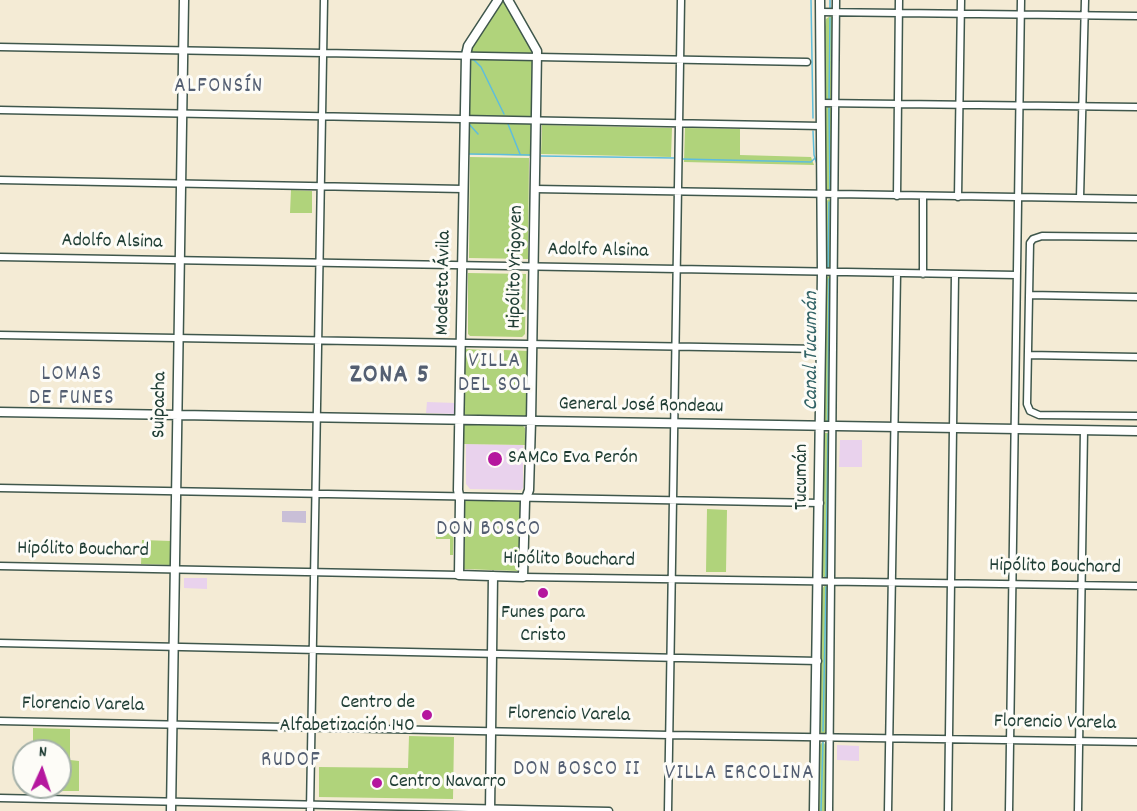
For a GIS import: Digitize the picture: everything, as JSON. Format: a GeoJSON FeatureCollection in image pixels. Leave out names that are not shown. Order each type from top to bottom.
{"type":"FeatureCollection","features":[{"type":"Feature","properties":{"kind":"street","name":"Suipacha"},"geometry":{"type":"LineString","coordinates":[[171,806],[184,0]]}},
{"type":"Feature","properties":{"kind":"street"},"geometry":{"type":"LineString","coordinates":[[310,808],[324,0]]}},
{"type":"Feature","properties":{"kind":"street","name":"Modesta Ávila"},"geometry":{"type":"LineString","coordinates":[[459,575],[459,420],[466,55],[468,46],[498,0]]}},
{"type":"Feature","properties":{"kind":"street","name":"Hipólito Yrigoyen"},"geometry":{"type":"LineString","coordinates":[[508,0],[534,44],[537,56],[531,421],[523,577]]}},
{"type":"Feature","properties":{"kind":"street"},"geometry":{"type":"LineString","coordinates":[[668,811],[681,0]]}},
{"type":"Feature","properties":{"kind":"street","name":"Tucumán"},"geometry":{"type":"LineString","coordinates":[[814,811],[822,273],[820,0]]}},
{"type":"Feature","properties":{"kind":"street","name":"Tucumán"},"geometry":{"type":"LineString","coordinates":[[829,811],[836,0]]}},
{"type":"Feature","properties":{"kind":"street"},"geometry":{"type":"LineString","coordinates":[[897,196],[899,0]]}},
{"type":"Feature","properties":{"kind":"street"},"geometry":{"type":"LineString","coordinates":[[958,197],[961,0]]}},
{"type":"Feature","properties":{"kind":"street"},"geometry":{"type":"LineString","coordinates":[[1009,811],[1021,0]]}},
{"type":"Feature","properties":{"kind":"street"},"geometry":{"type":"LineString","coordinates":[[1080,198],[1085,0]]}},
{"type":"Feature","properties":{"kind":"street"},"geometry":{"type":"LineString","coordinates":[[820,12],[1137,16]]}},
{"type":"Feature","properties":{"kind":"street"},"geometry":{"type":"LineString","coordinates":[[0,47],[807,62]]}},
{"type":"Feature","properties":{"kind":"street"},"geometry":{"type":"LineString","coordinates":[[821,103],[1137,107]]}},
{"type":"Feature","properties":{"kind":"street"},"geometry":{"type":"LineString","coordinates":[[0,110],[821,126]]}},
{"type":"Feature","properties":{"kind":"street"},"geometry":{"type":"LineString","coordinates":[[0,180],[464,189]]}},
{"type":"Feature","properties":{"kind":"street"},"geometry":{"type":"LineString","coordinates":[[535,189],[1137,199]]}},
{"type":"Feature","properties":{"kind":"street"},"geometry":{"type":"LineString","coordinates":[[923,196],[923,274]]}},
{"type":"Feature","properties":{"kind":"street"},"geometry":{"type":"LineString","coordinates":[[1137,237],[1037,237],[1030,243],[1027,404],[1033,414],[1137,416]]}},
{"type":"Feature","properties":{"kind":"street","name":"Adolfo Alsina"},"geometry":{"type":"LineString","coordinates":[[0,257],[1016,275]]}},
{"type":"Feature","properties":{"kind":"street"},"geometry":{"type":"LineString","coordinates":[[888,811],[897,274]]}},
{"type":"Feature","properties":{"kind":"street"},"geometry":{"type":"LineString","coordinates":[[948,811],[955,275]]}},
{"type":"Feature","properties":{"kind":"street"},"geometry":{"type":"LineString","coordinates":[[1029,295],[1137,297]]}},
{"type":"Feature","properties":{"kind":"street"},"geometry":{"type":"LineString","coordinates":[[0,335],[821,349]]}},
{"type":"Feature","properties":{"kind":"street"},"geometry":{"type":"LineString","coordinates":[[1028,355],[1137,357]]}},
{"type":"Feature","properties":{"kind":"street","name":"General José Rondeau"},"geometry":{"type":"LineString","coordinates":[[0,412],[833,428],[1137,431]]}},
{"type":"Feature","properties":{"kind":"street"},"geometry":{"type":"LineString","coordinates":[[1078,811],[1084,430]]}},
{"type":"Feature","properties":{"kind":"street"},"geometry":{"type":"LineString","coordinates":[[0,488],[820,503]]}},
{"type":"Feature","properties":{"kind":"street","name":"Hipólito Bouchard"},"geometry":{"type":"LineString","coordinates":[[0,566],[523,577],[1137,586]]}},
{"type":"Feature","properties":{"kind":"street"},"geometry":{"type":"LineString","coordinates":[[490,810],[493,576]]}},
{"type":"Feature","properties":{"kind":"street"},"geometry":{"type":"LineString","coordinates":[[0,643],[818,661]]}},
{"type":"Feature","properties":{"kind":"street","name":"Florencio Varela"},"geometry":{"type":"LineString","coordinates":[[0,721],[1137,742]]}},
{"type":"Feature","properties":{"kind":"street"},"geometry":{"type":"LineString","coordinates":[[0,798],[171,806],[609,811]]}},
{"type":"Feature","properties":{"kind":"shaded area"},"geometry":{"type":"Polygon","coordinates":[[[427,402],[456,403],[455,414],[426,413],[427,402]]]}},
{"type":"Feature","properties":{"kind":"shaded area"},"geometry":{"type":"Polygon","coordinates":[[[840,440],[862,440],[862,467],[839,467],[840,440]]]}},
{"type":"Feature","properties":{"kind":"shaded area","name":"SAMCo Eva Perón"},"geometry":{"type":"Polygon","coordinates":[[[466,444],[523,445],[523,488],[521,490],[470,489],[466,484],[466,444]]]}},
{"type":"Feature","properties":{"kind":"shaded area"},"geometry":{"type":"Polygon","coordinates":[[[282,511],[306,511],[306,523],[282,522],[282,511]]]}},
{"type":"Feature","properties":{"kind":"shaded area"},"geometry":{"type":"Polygon","coordinates":[[[184,578],[207,578],[207,589],[184,588],[184,578]]]}},
{"type":"Feature","properties":{"kind":"shaded area"},"geometry":{"type":"Polygon","coordinates":[[[837,745],[859,746],[859,761],[837,760],[837,745]]]}},
{"type":"Feature","properties":{"kind":"green space"},"geometry":{"type":"Polygon","coordinates":[[[500,0],[505,0],[534,51],[533,54],[470,54],[468,50],[500,0]]]}},
{"type":"Feature","properties":{"kind":"green space"},"geometry":{"type":"Polygon","coordinates":[[[830,16],[833,18],[833,100],[828,102],[823,96],[823,41],[826,19],[830,16]]]}},
{"type":"Feature","properties":{"kind":"green space"},"geometry":{"type":"Polygon","coordinates":[[[466,55],[537,56],[536,156],[464,154],[466,55]]]}},
{"type":"Feature","properties":{"kind":"green space"},"geometry":{"type":"Polygon","coordinates":[[[827,106],[833,109],[832,192],[826,192],[824,114],[827,106]]]}},
{"type":"Feature","properties":{"kind":"green space"},"geometry":{"type":"Polygon","coordinates":[[[542,125],[672,128],[671,157],[541,154],[542,125]]]}},
{"type":"Feature","properties":{"kind":"green space"},"geometry":{"type":"Polygon","coordinates":[[[685,128],[740,129],[740,155],[811,157],[814,165],[684,162],[685,128]]]}},
{"type":"Feature","properties":{"kind":"green space"},"geometry":{"type":"Polygon","coordinates":[[[470,157],[529,158],[528,259],[469,258],[470,157]]]}},
{"type":"Feature","properties":{"kind":"green space"},"geometry":{"type":"Polygon","coordinates":[[[291,190],[312,191],[312,213],[290,213],[291,190]]]}},
{"type":"Feature","properties":{"kind":"green space"},"geometry":{"type":"Polygon","coordinates":[[[829,199],[832,202],[831,270],[826,269],[825,202],[829,199]]]}},
{"type":"Feature","properties":{"kind":"green space"},"geometry":{"type":"Polygon","coordinates":[[[468,273],[526,274],[525,334],[522,337],[470,336],[468,334],[468,273]]]}},
{"type":"Feature","properties":{"kind":"green space"},"geometry":{"type":"Polygon","coordinates":[[[831,277],[831,423],[823,422],[825,278],[831,277]]]}},
{"type":"Feature","properties":{"kind":"green space"},"geometry":{"type":"Polygon","coordinates":[[[465,349],[484,350],[484,368],[503,368],[504,350],[528,351],[527,418],[463,416],[465,349]]]}},
{"type":"Feature","properties":{"kind":"green space"},"geometry":{"type":"Polygon","coordinates":[[[464,424],[523,426],[525,445],[463,444],[464,424]]]}},
{"type":"Feature","properties":{"kind":"green space"},"geometry":{"type":"Polygon","coordinates":[[[825,433],[830,433],[829,577],[825,579],[822,574],[825,433]]]}},
{"type":"Feature","properties":{"kind":"green space"},"geometry":{"type":"Polygon","coordinates":[[[465,500],[520,502],[519,570],[464,569],[465,500]]]}},
{"type":"Feature","properties":{"kind":"green space"},"geometry":{"type":"Polygon","coordinates":[[[707,509],[727,510],[726,572],[706,572],[707,509]]]}},
{"type":"Feature","properties":{"kind":"green space"},"geometry":{"type":"Polygon","coordinates":[[[436,525],[454,525],[453,555],[450,555],[450,539],[436,539],[436,525]]]}},
{"type":"Feature","properties":{"kind":"green space"},"geometry":{"type":"Polygon","coordinates":[[[142,540],[171,541],[170,565],[141,564],[142,540]]]}},
{"type":"Feature","properties":{"kind":"green space"},"geometry":{"type":"Polygon","coordinates":[[[825,585],[828,586],[827,732],[824,735],[820,732],[820,727],[822,589],[825,585]]]}},
{"type":"Feature","properties":{"kind":"green space"},"geometry":{"type":"Polygon","coordinates":[[[33,728],[70,729],[70,739],[33,739],[33,728]]]}},
{"type":"Feature","properties":{"kind":"green space","name":"Centro Navarro"},"geometry":{"type":"Polygon","coordinates":[[[409,736],[454,737],[453,799],[319,797],[319,767],[408,768],[409,736]]]}},
{"type":"Feature","properties":{"kind":"green space"},"geometry":{"type":"Polygon","coordinates":[[[823,741],[827,748],[826,811],[819,811],[820,745],[823,741]]]}},
{"type":"Feature","properties":{"kind":"green space"},"geometry":{"type":"Polygon","coordinates":[[[72,760],[79,761],[79,791],[72,791],[72,760]]]}},
{"type":"Feature","properties":{"kind":"waterway","name":"Canal Tucumán"},"geometry":{"type":"LineString","coordinates":[[811,0],[813,118]]}},
{"type":"Feature","properties":{"kind":"waterway","name":"Canal Tucumán"},"geometry":{"type":"LineString","coordinates":[[830,0],[830,9]]}},
{"type":"Feature","properties":{"kind":"waterway","name":"Canal Tucumán"},"geometry":{"type":"LineString","coordinates":[[829,99],[830,18]]}},
{"type":"Feature","properties":{"kind":"waterway"},"geometry":{"type":"LineString","coordinates":[[462,51],[465,44]]}},
{"type":"Feature","properties":{"kind":"waterway"},"geometry":{"type":"LineString","coordinates":[[469,59],[474,60],[481,67],[504,114]]}},
{"type":"Feature","properties":{"kind":"waterway","name":"Canal Tucumán"},"geometry":{"type":"LineString","coordinates":[[829,108],[830,191]]}},
{"type":"Feature","properties":{"kind":"waterway"},"geometry":{"type":"LineString","coordinates":[[469,124],[478,134]]}},
{"type":"Feature","properties":{"kind":"waterway"},"geometry":{"type":"LineString","coordinates":[[508,124],[520,154]]}},
{"type":"Feature","properties":{"kind":"waterway","name":"Canal Tucumán"},"geometry":{"type":"LineString","coordinates":[[813,131],[817,187]]}},
{"type":"Feature","properties":{"kind":"waterway"},"geometry":{"type":"LineString","coordinates":[[469,154],[531,155]]}},
{"type":"Feature","properties":{"kind":"waterway"},"geometry":{"type":"LineString","coordinates":[[541,156],[674,158]]}},
{"type":"Feature","properties":{"kind":"waterway"},"geometry":{"type":"LineString","coordinates":[[681,159],[811,162],[815,158]]}},
{"type":"Feature","properties":{"kind":"waterway","name":"Canal Tucumán"},"geometry":{"type":"LineString","coordinates":[[828,267],[829,202]]}},
{"type":"Feature","properties":{"kind":"waterway","name":"Canal Tucumán"},"geometry":{"type":"LineString","coordinates":[[828,422],[829,279]]}},
{"type":"Feature","properties":{"kind":"waterway","name":"Canal Tucumán"},"geometry":{"type":"LineString","coordinates":[[826,577],[828,434]]}},
{"type":"Feature","properties":{"kind":"waterway","name":"Canal Tucumán"},"geometry":{"type":"LineString","coordinates":[[823,731],[826,587]]}},
{"type":"Feature","properties":{"kind":"waterway","name":"Canal Tucumán"},"geometry":{"type":"LineString","coordinates":[[821,811],[823,742]]}},
{"type":"Feature","properties":{"kind":"place","name":"SAMCo Eva Perón"},"geometry":{"type":"Point","coordinates":[495,459]}},
{"type":"Feature","properties":{"kind":"place","name":"Funes para Cristo"},"geometry":{"type":"Point","coordinates":[543,593]}},
{"type":"Feature","properties":{"kind":"place","name":"Centro de Alfabetización 140"},"geometry":{"type":"Point","coordinates":[427,715]}},
{"type":"Feature","properties":{"kind":"place","name":"Centro Navarro"},"geometry":{"type":"Point","coordinates":[377,783]}},
{"type":"Feature","properties":{"kind":"district","name":"ALFONSÍN"},"geometry":{"type":"Point","coordinates":[219,88]}},
{"type":"Feature","properties":{"kind":"district","name":"VILLA DEL SOL"},"geometry":{"type":"Point","coordinates":[495,375]}},
{"type":"Feature","properties":{"kind":"district","name":"ZONA 5"},"geometry":{"type":"Point","coordinates":[390,377]}},
{"type":"Feature","properties":{"kind":"district","name":"LOMAS DE FUNES"},"geometry":{"type":"Point","coordinates":[72,388]}},
{"type":"Feature","properties":{"kind":"district","name":"DON BOSCO"},"geometry":{"type":"Point","coordinates":[489,531]}},
{"type":"Feature","properties":{"kind":"district","name":"RUDOF"},"geometry":{"type":"Point","coordinates":[291,762]}},
{"type":"Feature","properties":{"kind":"district","name":"DON BOSCO II"},"geometry":{"type":"Point","coordinates":[577,771]}},
{"type":"Feature","properties":{"kind":"district","name":"VILLA ERCOLINA"},"geometry":{"type":"Point","coordinates":[740,775]}}]}
